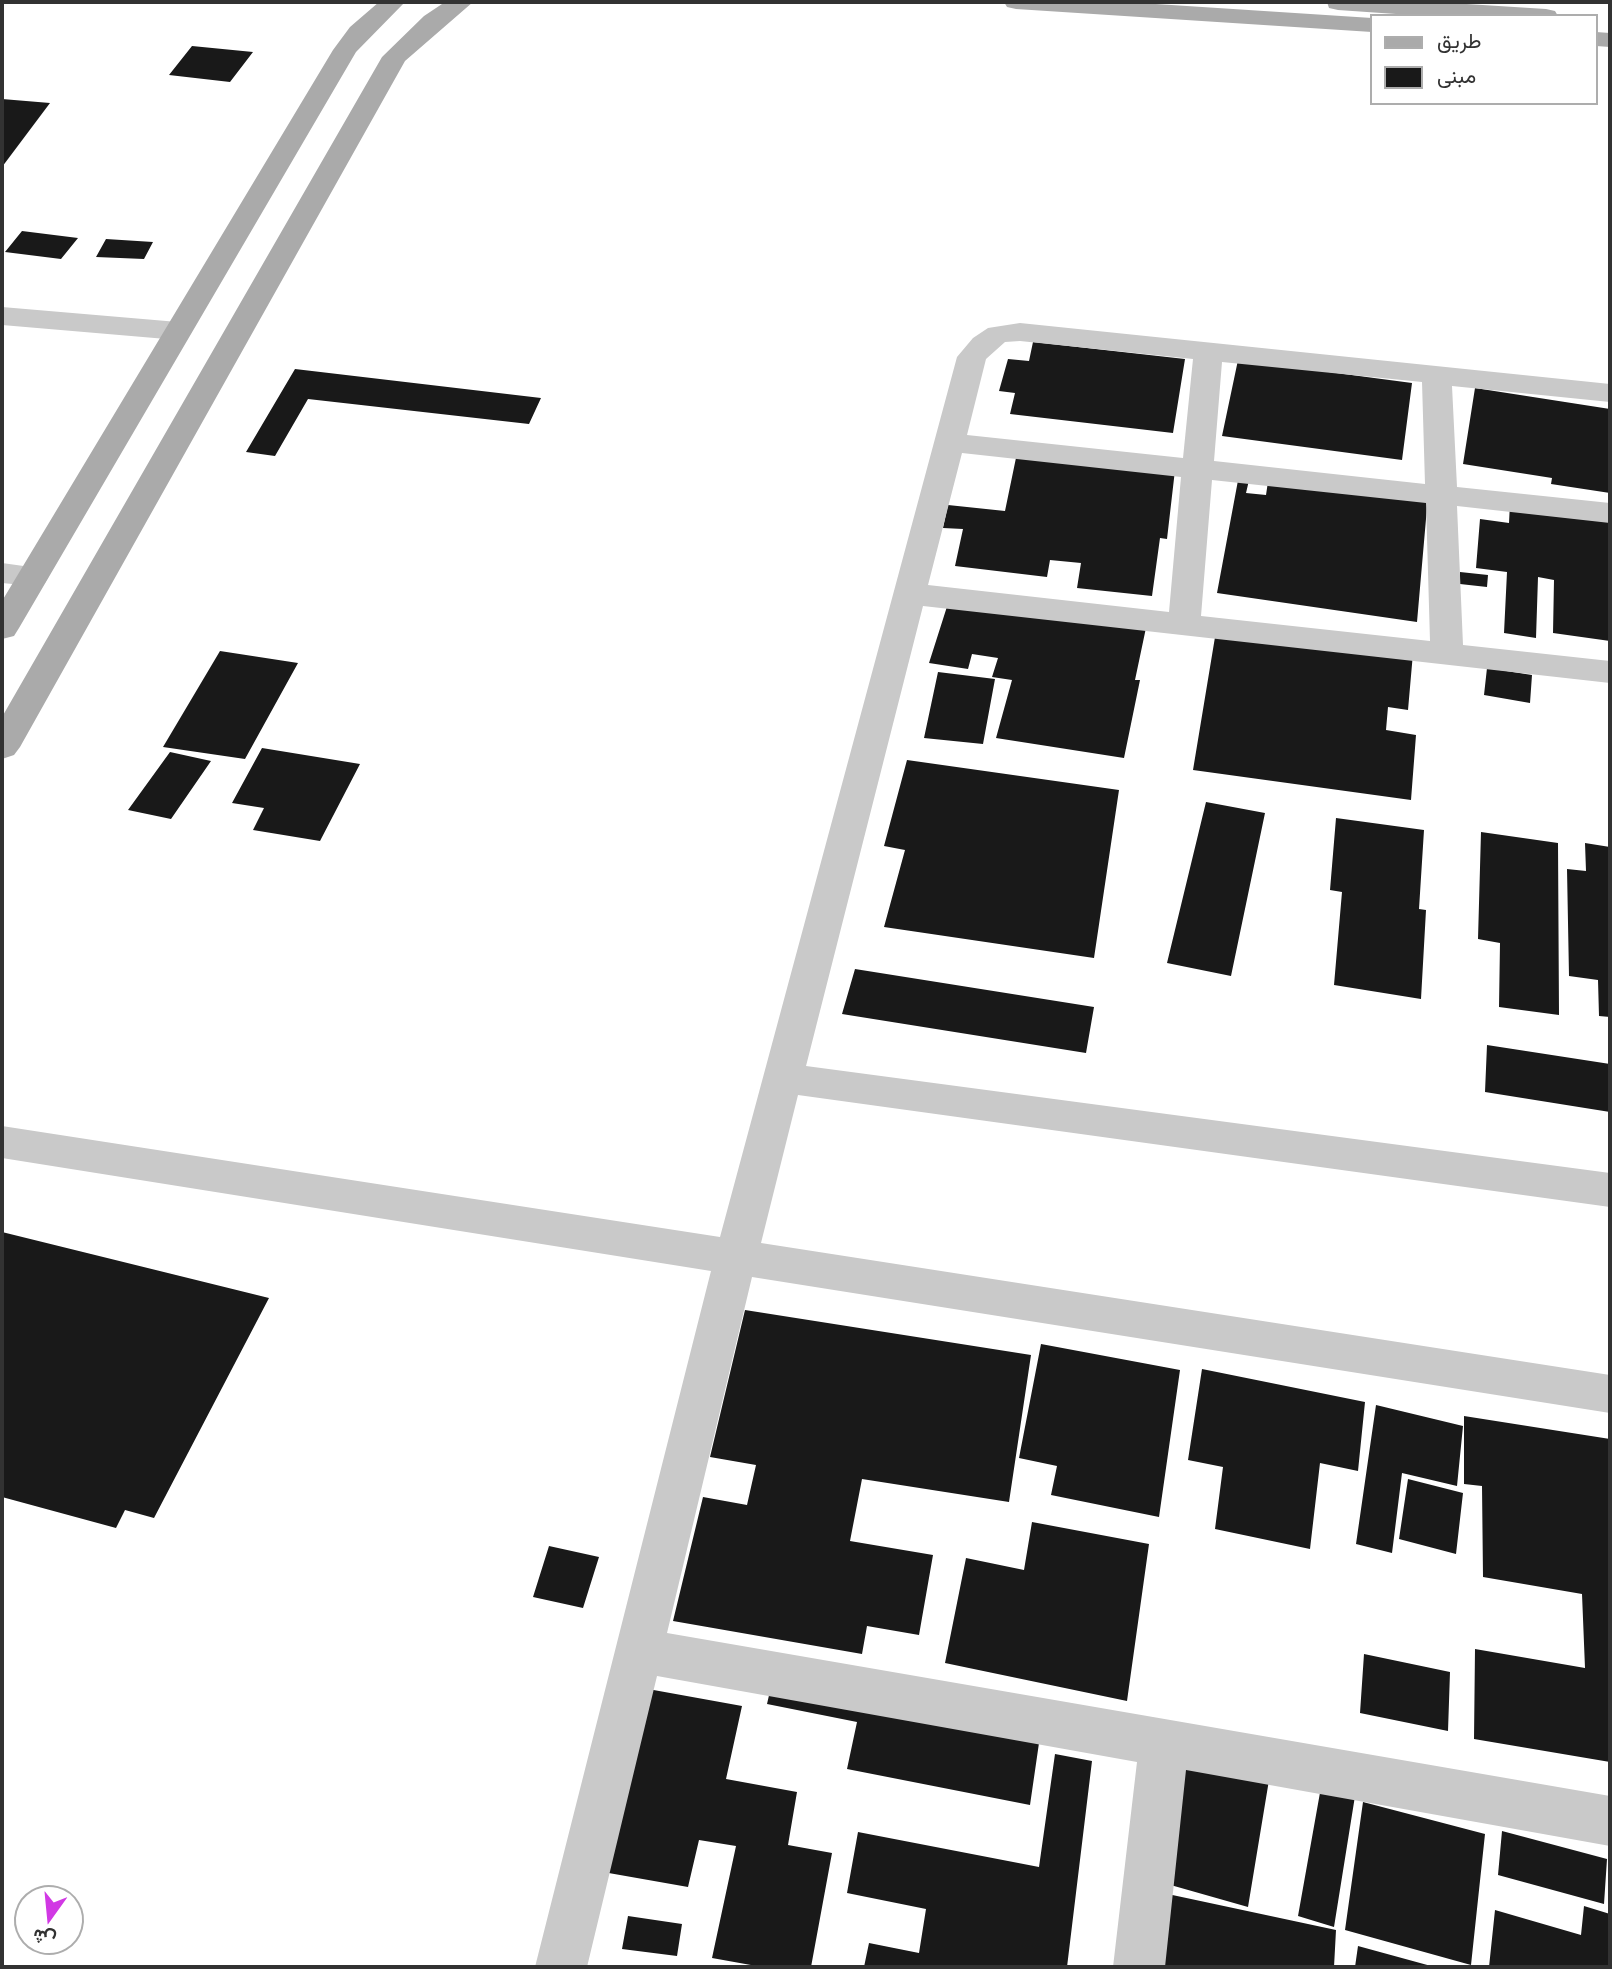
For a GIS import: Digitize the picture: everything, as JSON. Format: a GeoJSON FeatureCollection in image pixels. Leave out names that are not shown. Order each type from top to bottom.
{"type":"FeatureCollection","features":[{"type":"Feature","properties":{"kind":"main road"},"geometry":{"type":"LineString","coordinates":[[2,628],[17,574],[178,331],[345,50],[376,15],[393,2]]}},
{"type":"Feature","properties":{"kind":"main road"},"geometry":{"type":"LineString","coordinates":[[2,747],[395,57],[433,21],[461,2]]}},
{"type":"Feature","properties":{"kind":"main road"},"geometry":{"type":"LineString","coordinates":[[1016,2],[1370,25]]}},
{"type":"Feature","properties":{"kind":"main road"},"geometry":{"type":"LineString","coordinates":[[1320,2],[1514,14]]}},
{"type":"Feature","properties":{"kind":"street"},"geometry":{"type":"LineString","coordinates":[[2,316],[178,331]]}},
{"type":"Feature","properties":{"kind":"street"},"geometry":{"type":"LineString","coordinates":[[561,1967],[736,1257],[952,443],[972,357],[982,344],[998,334],[1020,332],[1610,393]]}},
{"type":"Feature","properties":{"kind":"street"},"geometry":{"type":"LineString","coordinates":[[1184,624],[1208,351]]}},
{"type":"Feature","properties":{"kind":"street"},"geometry":{"type":"LineString","coordinates":[[1437,375],[1447,654]]}},
{"type":"Feature","properties":{"kind":"street"},"geometry":{"type":"LineString","coordinates":[[952,443],[1610,513]]}},
{"type":"Feature","properties":{"kind":"street"},"geometry":{"type":"LineString","coordinates":[[912,594],[1610,672]]}},
{"type":"Feature","properties":{"kind":"street"},"geometry":{"type":"LineString","coordinates":[[783,1078],[1610,1190]]}},
{"type":"Feature","properties":{"kind":"street"},"geometry":{"type":"LineString","coordinates":[[2,1142],[1610,1394]]}},
{"type":"Feature","properties":{"kind":"street"},"geometry":{"type":"LineString","coordinates":[[641,1651],[1610,1821]]}},
{"type":"Feature","properties":{"kind":"street"},"geometry":{"type":"LineString","coordinates":[[1139,1967],[1164,1743]]}},
{"type":"Feature","properties":{"kind":"building"},"geometry":{"type":"Polygon","coordinates":[[[192,46],[253,52],[230,82],[169,75],[192,46]]]}},
{"type":"Feature","properties":{"kind":"building"},"geometry":{"type":"Polygon","coordinates":[[[2,99],[50,103],[2,167],[2,99]]]}},
{"type":"Feature","properties":{"kind":"building"},"geometry":{"type":"Polygon","coordinates":[[[22,231],[78,238],[61,259],[5,252],[22,231]]]}},
{"type":"Feature","properties":{"kind":"building"},"geometry":{"type":"Polygon","coordinates":[[[106,239],[153,242],[144,259],[96,257],[106,239]]]}},
{"type":"Feature","properties":{"kind":"building"},"geometry":{"type":"Polygon","coordinates":[[[1033,342],[1185,359],[1173,433],[1010,414],[1015,393],[999,391],[1008,359],[1029,361],[1033,342]]]}},
{"type":"Feature","properties":{"kind":"building"},"geometry":{"type":"Polygon","coordinates":[[[1238,360],[1412,383],[1402,460],[1222,436],[1238,360]]]}},
{"type":"Feature","properties":{"kind":"building"},"geometry":{"type":"Polygon","coordinates":[[[295,369],[541,398],[529,424],[308,399],[275,456],[246,452],[295,369]]]}},
{"type":"Feature","properties":{"kind":"building"},"geometry":{"type":"Polygon","coordinates":[[[1475,388],[1610,409],[1610,493],[1551,484],[1552,478],[1463,464],[1475,388]]]}},
{"type":"Feature","properties":{"kind":"building"},"geometry":{"type":"Polygon","coordinates":[[[1017,453],[1175,470],[1167,539],[1160,538],[1152,596],[1077,588],[1081,563],[1050,560],[1047,577],[955,566],[963,529],[943,528],[948,505],[1005,511],[1017,453]]]}},
{"type":"Feature","properties":{"kind":"building"},"geometry":{"type":"Polygon","coordinates":[[[1239,475],[1250,476],[1246,493],[1266,495],[1269,475],[1428,496],[1417,622],[1217,593],[1239,475]]]}},
{"type":"Feature","properties":{"kind":"building"},"geometry":{"type":"Polygon","coordinates":[[[1510,503],[1610,517],[1610,641],[1553,633],[1554,580],[1538,577],[1536,638],[1504,633],[1507,572],[1476,568],[1480,519],[1509,523],[1510,503]]]}},
{"type":"Feature","properties":{"kind":"building"},"geometry":{"type":"Polygon","coordinates":[[[1460,572],[1488,575],[1487,587],[1460,584],[1460,572]]]}},
{"type":"Feature","properties":{"kind":"building"},"geometry":{"type":"Polygon","coordinates":[[[951,594],[1147,623],[1135,680],[1140,680],[1124,758],[996,738],[1012,680],[992,677],[998,658],[972,654],[968,669],[929,663],[951,594]]]}},
{"type":"Feature","properties":{"kind":"building"},"geometry":{"type":"Polygon","coordinates":[[[1217,625],[1413,653],[1408,710],[1388,707],[1386,730],[1416,735],[1411,800],[1193,770],[1217,625]]]}},
{"type":"Feature","properties":{"kind":"building"},"geometry":{"type":"Polygon","coordinates":[[[220,651],[298,663],[245,759],[163,747],[220,651]]]}},
{"type":"Feature","properties":{"kind":"building"},"geometry":{"type":"Polygon","coordinates":[[[1487,668],[1532,675],[1530,703],[1484,695],[1487,668]]]}},
{"type":"Feature","properties":{"kind":"building"},"geometry":{"type":"Polygon","coordinates":[[[938,672],[995,679],[983,744],[924,738],[938,672]]]}},
{"type":"Feature","properties":{"kind":"building"},"geometry":{"type":"Polygon","coordinates":[[[262,748],[360,764],[320,841],[253,830],[264,808],[232,803],[262,748]]]}},
{"type":"Feature","properties":{"kind":"building"},"geometry":{"type":"Polygon","coordinates":[[[170,752],[211,761],[171,819],[128,810],[170,752]]]}},
{"type":"Feature","properties":{"kind":"building"},"geometry":{"type":"Polygon","coordinates":[[[907,760],[1119,790],[1094,958],[884,927],[905,850],[884,846],[907,760]]]}},
{"type":"Feature","properties":{"kind":"building"},"geometry":{"type":"Polygon","coordinates":[[[1206,802],[1265,813],[1231,976],[1167,963],[1206,802]]]}},
{"type":"Feature","properties":{"kind":"building"},"geometry":{"type":"Polygon","coordinates":[[[1336,818],[1424,830],[1419,909],[1426,910],[1421,999],[1334,985],[1342,892],[1330,890],[1336,818]]]}},
{"type":"Feature","properties":{"kind":"building"},"geometry":{"type":"Polygon","coordinates":[[[1481,832],[1558,843],[1559,1015],[1499,1007],[1500,943],[1478,939],[1481,832]]]}},
{"type":"Feature","properties":{"kind":"building"},"geometry":{"type":"Polygon","coordinates":[[[1585,843],[1610,847],[1610,1017],[1599,1016],[1598,980],[1569,976],[1567,869],[1586,871],[1585,843]]]}},
{"type":"Feature","properties":{"kind":"building"},"geometry":{"type":"Polygon","coordinates":[[[855,969],[1094,1007],[1086,1053],[842,1014],[855,969]]]}},
{"type":"Feature","properties":{"kind":"building"},"geometry":{"type":"Polygon","coordinates":[[[1487,1045],[1610,1064],[1610,1112],[1485,1092],[1487,1045]]]}},
{"type":"Feature","properties":{"kind":"building"},"geometry":{"type":"Polygon","coordinates":[[[2,1232],[269,1298],[154,1518],[125,1510],[116,1528],[2,1497],[2,1232]]]}},
{"type":"Feature","properties":{"kind":"building"},"geometry":{"type":"Polygon","coordinates":[[[745,1310],[1031,1355],[1009,1502],[862,1479],[850,1541],[933,1555],[919,1635],[867,1626],[862,1654],[673,1621],[703,1497],[747,1505],[756,1465],[710,1457],[745,1310]]]}},
{"type":"Feature","properties":{"kind":"building"},"geometry":{"type":"Polygon","coordinates":[[[1041,1344],[1180,1370],[1159,1517],[1051,1495],[1057,1466],[1019,1458],[1041,1344]]]}},
{"type":"Feature","properties":{"kind":"building"},"geometry":{"type":"Polygon","coordinates":[[[1202,1369],[1365,1402],[1358,1471],[1320,1463],[1310,1549],[1215,1529],[1223,1467],[1188,1460],[1202,1369]]]}},
{"type":"Feature","properties":{"kind":"building"},"geometry":{"type":"Polygon","coordinates":[[[1376,1405],[1463,1426],[1457,1486],[1402,1473],[1392,1553],[1356,1544],[1376,1405]]]}},
{"type":"Feature","properties":{"kind":"building"},"geometry":{"type":"Polygon","coordinates":[[[1464,1416],[1610,1439],[1610,1762],[1474,1739],[1475,1649],[1585,1668],[1582,1594],[1483,1577],[1482,1486],[1464,1484],[1464,1416]]]}},
{"type":"Feature","properties":{"kind":"building"},"geometry":{"type":"Polygon","coordinates":[[[1408,1479],[1463,1493],[1456,1554],[1399,1539],[1408,1479]]]}},
{"type":"Feature","properties":{"kind":"building"},"geometry":{"type":"Polygon","coordinates":[[[1032,1522],[1149,1544],[1127,1701],[945,1663],[966,1558],[1024,1570],[1032,1522]]]}},
{"type":"Feature","properties":{"kind":"building"},"geometry":{"type":"Polygon","coordinates":[[[549,1546],[599,1557],[583,1608],[533,1597],[549,1546]]]}},
{"type":"Feature","properties":{"kind":"building"},"geometry":{"type":"Polygon","coordinates":[[[1364,1654],[1450,1672],[1448,1731],[1360,1713],[1364,1654]]]}},
{"type":"Feature","properties":{"kind":"building"},"geometry":{"type":"Polygon","coordinates":[[[648,1689],[742,1706],[726,1779],[797,1792],[788,1845],[832,1853],[811,1967],[762,1967],[712,1958],[736,1846],[699,1840],[688,1887],[603,1872],[648,1689]]]}},
{"type":"Feature","properties":{"kind":"building"},"geometry":{"type":"Polygon","coordinates":[[[770,1691],[1039,1743],[1030,1805],[847,1769],[857,1722],[767,1704],[770,1691]]]}},
{"type":"Feature","properties":{"kind":"building"},"geometry":{"type":"Polygon","coordinates":[[[1055,1754],[1092,1761],[1067,1967],[864,1967],[869,1943],[919,1953],[926,1909],[847,1893],[858,1832],[1039,1867],[1055,1754]]]}},
{"type":"Feature","properties":{"kind":"building"},"geometry":{"type":"Polygon","coordinates":[[[1178,1757],[1269,1780],[1248,1907],[1153,1880],[1178,1757]]]}},
{"type":"Feature","properties":{"kind":"building"},"geometry":{"type":"Polygon","coordinates":[[[1321,1787],[1355,1796],[1334,1927],[1298,1916],[1321,1787]]]}},
{"type":"Feature","properties":{"kind":"building"},"geometry":{"type":"Polygon","coordinates":[[[1363,1802],[1485,1834],[1471,1965],[1345,1930],[1363,1802]]]}},
{"type":"Feature","properties":{"kind":"building"},"geometry":{"type":"Polygon","coordinates":[[[1502,1831],[1607,1859],[1604,1904],[1498,1875],[1502,1831]]]}},
{"type":"Feature","properties":{"kind":"building"},"geometry":{"type":"Polygon","coordinates":[[[1149,1890],[1336,1930],[1334,1967],[1139,1967],[1149,1890]]]}},
{"type":"Feature","properties":{"kind":"building"},"geometry":{"type":"Polygon","coordinates":[[[1584,1906],[1610,1914],[1610,1967],[1489,1967],[1495,1910],[1581,1935],[1584,1906]]]}},
{"type":"Feature","properties":{"kind":"building"},"geometry":{"type":"Polygon","coordinates":[[[628,1916],[682,1924],[677,1956],[622,1949],[628,1916]]]}},
{"type":"Feature","properties":{"kind":"building"},"geometry":{"type":"Polygon","coordinates":[[[1358,1946],[1431,1966],[1431,1967],[1355,1967],[1358,1946]]]}}]}
